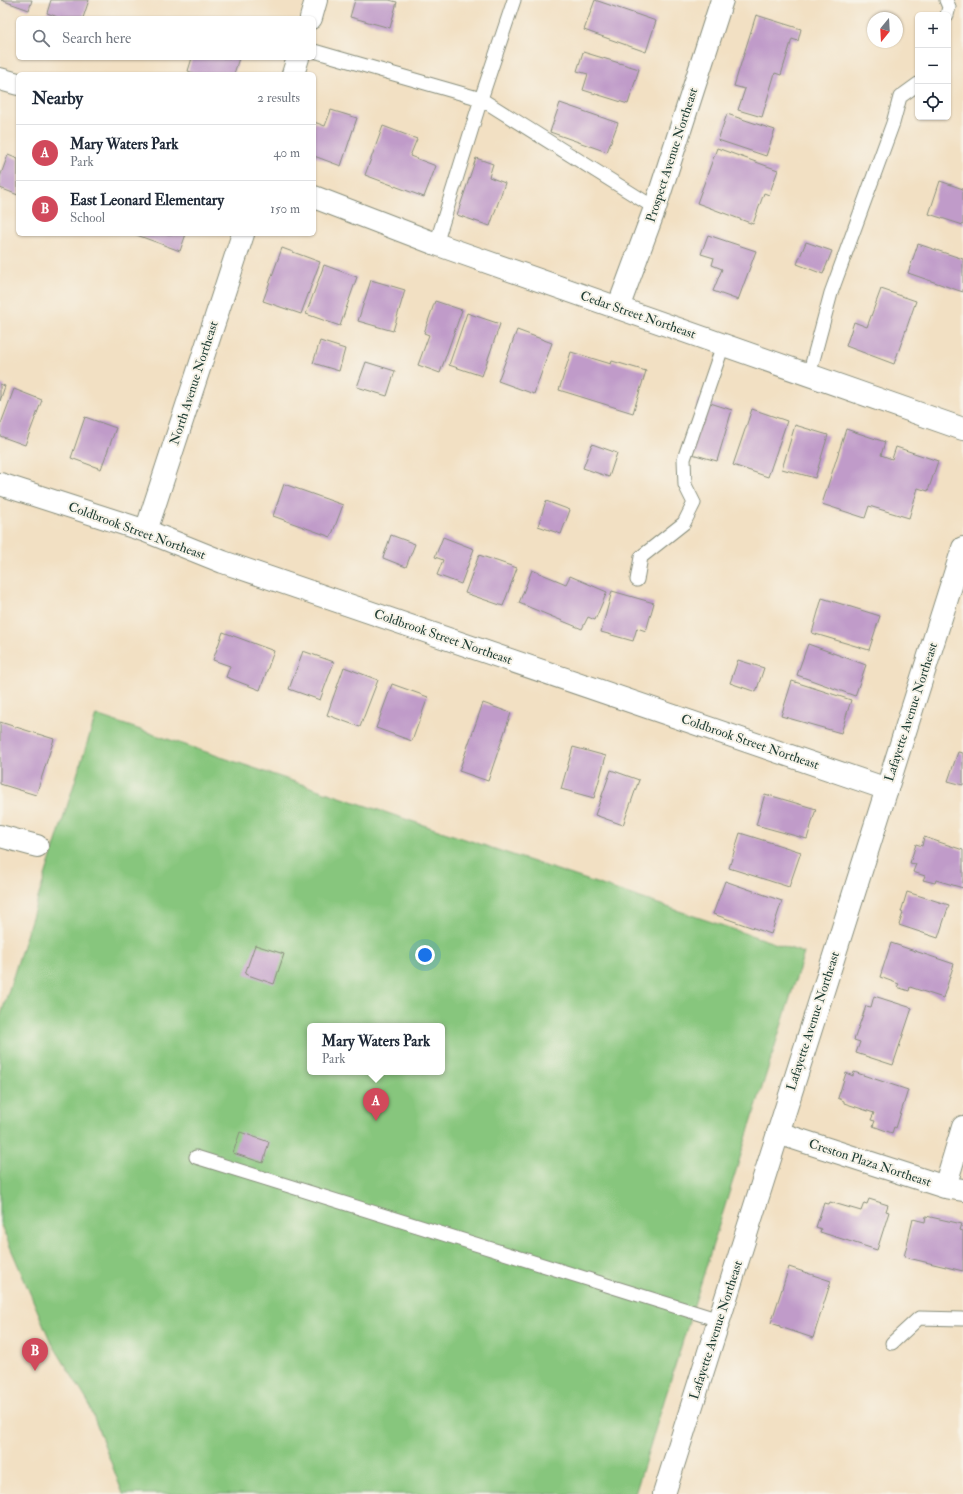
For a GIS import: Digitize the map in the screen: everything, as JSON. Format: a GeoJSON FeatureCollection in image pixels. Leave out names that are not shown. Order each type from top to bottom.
{"type":"FeatureCollection","features":[{"type":"Feature","properties":{"kind":"street"},"geometry":{"type":"LineString","coordinates":[[311,16],[316,0]]}},
{"type":"Feature","properties":{"kind":"street","name":"Prospect Avenue Northeast"},"geometry":{"type":"LineString","coordinates":[[618,308],[655,208],[722,0]]}},
{"type":"Feature","properties":{"kind":"street"},"geometry":{"type":"LineString","coordinates":[[294,72],[297,60]]}},
{"type":"Feature","properties":{"kind":"street"},"geometry":{"type":"LineString","coordinates":[[0,79],[16,83]]}},
{"type":"Feature","properties":{"kind":"street","name":"Cedar Street Northeast"},"geometry":{"type":"LineString","coordinates":[[316,198],[436,244],[963,429]]}},
{"type":"Feature","properties":{"kind":"street","name":"North Avenue Northeast"},"geometry":{"type":"LineString","coordinates":[[146,531],[242,236]]}},
{"type":"Feature","properties":{"kind":"street","name":"Coldbrook Street Northeast"},"geometry":{"type":"LineString","coordinates":[[0,484],[146,531],[223,562],[887,789]]}},
{"type":"Feature","properties":{"kind":"street","name":"Lafayette Avenue Northeast"},"geometry":{"type":"LineString","coordinates":[[664,1494],[963,548]]}},
{"type":"Feature","properties":{"kind":"street"},"geometry":{"type":"LineString","coordinates":[[0,836],[37,846]]}},
{"type":"Feature","properties":{"kind":"street"},"geometry":{"type":"LineString","coordinates":[[954,1189],[963,1127]]}},
{"type":"Feature","properties":{"kind":"street","name":"Creston Plaza Northeast"},"geometry":{"type":"LineString","coordinates":[[778,1133],[954,1189]]}},
{"type":"Feature","properties":{"kind":"lane"},"geometry":{"type":"LineString","coordinates":[[436,244],[481,99],[514,0]]}},
{"type":"Feature","properties":{"kind":"lane"},"geometry":{"type":"LineString","coordinates":[[946,0],[949,7],[948,12]]}},
{"type":"Feature","properties":{"kind":"lane"},"geometry":{"type":"LineString","coordinates":[[316,53],[481,99],[655,208]]}},
{"type":"Feature","properties":{"kind":"lane"},"geometry":{"type":"LineString","coordinates":[[809,375],[831,293],[893,123],[900,97],[915,86]]}},
{"type":"Feature","properties":{"kind":"lane"},"geometry":{"type":"LineString","coordinates":[[636,580],[641,557],[684,523],[694,503],[685,485],[684,459],[723,345]]}},
{"type":"Feature","properties":{"kind":"lane"},"geometry":{"type":"LineString","coordinates":[[196,1157],[719,1320]]}},
{"type":"Feature","properties":{"kind":"lane"},"geometry":{"type":"LineString","coordinates":[[892,1343],[918,1318],[963,1319]]}},
{"type":"Feature","properties":{"kind":"green space"},"geometry":{"type":"Polygon","coordinates":[[[96,715],[804,953],[635,1494],[123,1494],[88,1402],[50,1340],[0,1223],[0,1018],[96,715]]]}},
{"type":"Feature","properties":{"kind":"building"},"geometry":{"type":"Polygon","coordinates":[[[1,0],[32,0],[29,10],[1,0]]]}},
{"type":"Feature","properties":{"kind":"building"},"geometry":{"type":"Polygon","coordinates":[[[51,0],[89,0],[84,16],[55,16],[47,13],[51,0]]]}},
{"type":"Feature","properties":{"kind":"building"},"geometry":{"type":"Polygon","coordinates":[[[355,0],[389,0],[397,2],[390,28],[350,17],[355,0]]]}},
{"type":"Feature","properties":{"kind":"building"},"geometry":{"type":"Polygon","coordinates":[[[595,0],[656,21],[646,52],[584,30],[595,0]]]}},
{"type":"Feature","properties":{"kind":"building"},"geometry":{"type":"Polygon","coordinates":[[[756,15],[801,29],[798,41],[792,39],[781,75],[775,73],[762,117],[738,110],[745,89],[734,86],[756,15]]]}},
{"type":"Feature","properties":{"kind":"building"},"geometry":{"type":"Polygon","coordinates":[[[583,52],[639,69],[628,104],[583,90],[588,74],[577,71],[583,52]]]}},
{"type":"Feature","properties":{"kind":"building"},"geometry":{"type":"Polygon","coordinates":[[[191,60],[238,60],[235,72],[188,71],[191,60]]]}},
{"type":"Feature","properties":{"kind":"building"},"geometry":{"type":"Polygon","coordinates":[[[560,103],[618,123],[607,152],[550,132],[560,103]]]}},
{"type":"Feature","properties":{"kind":"building"},"geometry":{"type":"Polygon","coordinates":[[[331,110],[357,118],[341,166],[316,157],[316,123],[325,126],[331,110]]]}},
{"type":"Feature","properties":{"kind":"building"},"geometry":{"type":"Polygon","coordinates":[[[727,114],[775,130],[766,156],[718,140],[727,114]]]}},
{"type":"Feature","properties":{"kind":"building"},"geometry":{"type":"Polygon","coordinates":[[[383,126],[417,139],[410,156],[436,166],[424,197],[365,175],[383,126]]]}},
{"type":"Feature","properties":{"kind":"building"},"geometry":{"type":"Polygon","coordinates":[[[717,148],[778,170],[769,195],[764,193],[753,224],[697,203],[717,148]]]}},
{"type":"Feature","properties":{"kind":"building"},"geometry":{"type":"Polygon","coordinates":[[[8,155],[16,158],[16,194],[0,188],[0,177],[8,155]]]}},
{"type":"Feature","properties":{"kind":"building"},"geometry":{"type":"Polygon","coordinates":[[[476,158],[493,164],[489,177],[505,183],[490,226],[457,215],[476,158]]]}},
{"type":"Feature","properties":{"kind":"building"},"geometry":{"type":"Polygon","coordinates":[[[940,181],[963,189],[963,225],[929,214],[940,181]]]}},
{"type":"Feature","properties":{"kind":"building"},"geometry":{"type":"Polygon","coordinates":[[[708,235],[756,251],[738,300],[713,291],[722,269],[712,265],[714,258],[701,254],[708,235]]]}},
{"type":"Feature","properties":{"kind":"building"},"geometry":{"type":"Polygon","coordinates":[[[139,236],[185,236],[180,251],[139,236]]]}},
{"type":"Feature","properties":{"kind":"building"},"geometry":{"type":"Polygon","coordinates":[[[806,242],[832,251],[823,274],[797,264],[806,242]]]}},
{"type":"Feature","properties":{"kind":"building"},"geometry":{"type":"Polygon","coordinates":[[[918,244],[963,259],[963,292],[908,273],[918,244]]]}},
{"type":"Feature","properties":{"kind":"building"},"geometry":{"type":"Polygon","coordinates":[[[282,248],[320,262],[301,314],[263,301],[282,248]]]}},
{"type":"Feature","properties":{"kind":"building"},"geometry":{"type":"Polygon","coordinates":[[[324,265],[357,277],[340,326],[306,314],[324,265]]]}},
{"type":"Feature","properties":{"kind":"building"},"geometry":{"type":"Polygon","coordinates":[[[371,280],[405,290],[393,331],[358,321],[371,280]]]}},
{"type":"Feature","properties":{"kind":"building"},"geometry":{"type":"Polygon","coordinates":[[[881,289],[916,301],[894,364],[846,346],[854,322],[867,327],[881,289]]]}},
{"type":"Feature","properties":{"kind":"building"},"geometry":{"type":"Polygon","coordinates":[[[435,301],[462,310],[440,373],[418,365],[429,335],[424,333],[435,301]]]}},
{"type":"Feature","properties":{"kind":"building"},"geometry":{"type":"Polygon","coordinates":[[[467,313],[500,324],[482,376],[449,365],[467,313]]]}},
{"type":"Feature","properties":{"kind":"building"},"geometry":{"type":"Polygon","coordinates":[[[517,330],[552,343],[534,394],[498,381],[517,330]]]}},
{"type":"Feature","properties":{"kind":"building"},"geometry":{"type":"Polygon","coordinates":[[[320,341],[345,349],[339,371],[313,363],[320,341]]]}},
{"type":"Feature","properties":{"kind":"building"},"geometry":{"type":"Polygon","coordinates":[[[571,352],[611,364],[612,361],[646,371],[633,413],[559,390],[571,352]]]}},
{"type":"Feature","properties":{"kind":"building"},"geometry":{"type":"Polygon","coordinates":[[[366,362],[395,371],[387,396],[357,387],[366,362]]]}},
{"type":"Feature","properties":{"kind":"building"},"geometry":{"type":"Polygon","coordinates":[[[0,384],[5,386],[0,401],[0,384]]]}},
{"type":"Feature","properties":{"kind":"building"},"geometry":{"type":"Polygon","coordinates":[[[14,389],[42,400],[25,445],[0,436],[0,426],[14,389]]]}},
{"type":"Feature","properties":{"kind":"building"},"geometry":{"type":"Polygon","coordinates":[[[698,399],[732,410],[717,461],[692,454],[698,399]]]}},
{"type":"Feature","properties":{"kind":"building"},"geometry":{"type":"Polygon","coordinates":[[[752,409],[787,421],[768,477],[733,465],[752,409]]]}},
{"type":"Feature","properties":{"kind":"building"},"geometry":{"type":"Polygon","coordinates":[[[85,417],[116,428],[101,469],[71,458],[85,417]]]}},
{"type":"Feature","properties":{"kind":"building"},"geometry":{"type":"Polygon","coordinates":[[[795,425],[828,435],[815,478],[782,469],[795,425]]]}},
{"type":"Feature","properties":{"kind":"building"},"geometry":{"type":"Polygon","coordinates":[[[846,429],[885,442],[881,455],[892,459],[896,447],[938,461],[928,491],[918,488],[909,518],[869,506],[865,518],[822,504],[846,429]]]}},
{"type":"Feature","properties":{"kind":"building"},"geometry":{"type":"Polygon","coordinates":[[[592,444],[617,453],[609,477],[583,468],[592,444]]]}},
{"type":"Feature","properties":{"kind":"building"},"geometry":{"type":"Polygon","coordinates":[[[284,484],[343,505],[331,537],[273,516],[284,484]]]}},
{"type":"Feature","properties":{"kind":"building"},"geometry":{"type":"Polygon","coordinates":[[[546,501],[570,510],[561,534],[538,526],[546,501]]]}},
{"type":"Feature","properties":{"kind":"building"},"geometry":{"type":"Polygon","coordinates":[[[391,535],[415,544],[406,567],[383,558],[391,535]]]}},
{"type":"Feature","properties":{"kind":"building"},"geometry":{"type":"Polygon","coordinates":[[[443,537],[474,549],[461,584],[437,575],[443,560],[435,557],[443,537]]]}},
{"type":"Feature","properties":{"kind":"building"},"geometry":{"type":"Polygon","coordinates":[[[479,555],[517,568],[503,606],[465,593],[479,555]]]}},
{"type":"Feature","properties":{"kind":"building"},"geometry":{"type":"Polygon","coordinates":[[[532,570],[566,584],[570,576],[607,592],[595,620],[588,617],[582,629],[519,603],[532,570]]]}},
{"type":"Feature","properties":{"kind":"building"},"geometry":{"type":"Polygon","coordinates":[[[612,591],[654,603],[646,631],[637,628],[633,641],[601,632],[612,591]]]}},
{"type":"Feature","properties":{"kind":"building"},"geometry":{"type":"Polygon","coordinates":[[[822,598],[880,616],[869,650],[812,633],[822,598]]]}},
{"type":"Feature","properties":{"kind":"building"},"geometry":{"type":"Polygon","coordinates":[[[223,632],[274,651],[260,690],[226,677],[230,666],[213,660],[223,632]]]}},
{"type":"Feature","properties":{"kind":"building"},"geometry":{"type":"Polygon","coordinates":[[[808,644],[866,665],[855,696],[797,675],[808,644]]]}},
{"type":"Feature","properties":{"kind":"building"},"geometry":{"type":"Polygon","coordinates":[[[303,651],[334,662],[320,700],[289,689],[303,651]]]}},
{"type":"Feature","properties":{"kind":"building"},"geometry":{"type":"Polygon","coordinates":[[[738,660],[764,668],[756,692],[730,683],[738,660]]]}},
{"type":"Feature","properties":{"kind":"building"},"geometry":{"type":"Polygon","coordinates":[[[344,667],[378,680],[360,727],[327,715],[344,667]]]}},
{"type":"Feature","properties":{"kind":"building"},"geometry":{"type":"Polygon","coordinates":[[[792,681],[851,700],[841,733],[781,716],[792,681]]]}},
{"type":"Feature","properties":{"kind":"building"},"geometry":{"type":"Polygon","coordinates":[[[392,684],[428,697],[412,741],[376,728],[392,684]]]}},
{"type":"Feature","properties":{"kind":"building"},"geometry":{"type":"Polygon","coordinates":[[[483,703],[511,713],[488,781],[459,771],[483,703]]]}},
{"type":"Feature","properties":{"kind":"building"},"geometry":{"type":"Polygon","coordinates":[[[0,722],[54,739],[36,795],[0,784],[0,722]]]}},
{"type":"Feature","properties":{"kind":"building"},"geometry":{"type":"Polygon","coordinates":[[[573,747],[606,756],[594,798],[561,789],[573,747]]]}},
{"type":"Feature","properties":{"kind":"building"},"geometry":{"type":"Polygon","coordinates":[[[958,752],[963,753],[963,785],[948,781],[958,752]]]}},
{"type":"Feature","properties":{"kind":"building"},"geometry":{"type":"Polygon","coordinates":[[[611,770],[639,780],[623,825],[595,815],[611,770]]]}},
{"type":"Feature","properties":{"kind":"building"},"geometry":{"type":"Polygon","coordinates":[[[765,794],[816,809],[807,839],[756,825],[765,794]]]}},
{"type":"Feature","properties":{"kind":"building"},"geometry":{"type":"Polygon","coordinates":[[[740,833],[801,852],[789,887],[729,868],[740,833]]]}},
{"type":"Feature","properties":{"kind":"building"},"geometry":{"type":"Polygon","coordinates":[[[924,837],[963,850],[963,888],[936,880],[935,883],[923,880],[925,876],[913,872],[916,864],[910,863],[916,844],[922,846],[924,837]]]}},
{"type":"Feature","properties":{"kind":"building"},"geometry":{"type":"Polygon","coordinates":[[[725,881],[782,901],[771,934],[713,914],[725,881]]]}},
{"type":"Feature","properties":{"kind":"building"},"geometry":{"type":"Polygon","coordinates":[[[907,892],[949,905],[938,938],[899,925],[907,892]]]}},
{"type":"Feature","properties":{"kind":"building"},"geometry":{"type":"Polygon","coordinates":[[[891,943],[954,964],[943,998],[910,987],[909,991],[897,987],[899,984],[880,977],[891,943]]]}},
{"type":"Feature","properties":{"kind":"building"},"geometry":{"type":"Polygon","coordinates":[[[255,945],[284,954],[274,984],[245,974],[255,945]]]}},
{"type":"Feature","properties":{"kind":"building"},"geometry":{"type":"Polygon","coordinates":[[[874,996],[912,1008],[893,1065],[856,1053],[860,1042],[854,1040],[866,1006],[871,1007],[874,996]]]}},
{"type":"Feature","properties":{"kind":"building"},"geometry":{"type":"Polygon","coordinates":[[[854,1072],[908,1090],[896,1128],[894,1127],[892,1133],[873,1126],[875,1121],[871,1120],[874,1113],[844,1103],[844,1101],[838,1098],[846,1073],[853,1076],[854,1072]]]}},
{"type":"Feature","properties":{"kind":"building"},"geometry":{"type":"Polygon","coordinates":[[[240,1132],[269,1142],[263,1163],[233,1153],[240,1132]]]}},
{"type":"Feature","properties":{"kind":"building"},"geometry":{"type":"Polygon","coordinates":[[[869,1199],[888,1205],[886,1211],[889,1212],[877,1250],[820,1232],[821,1229],[816,1227],[824,1203],[829,1204],[830,1202],[861,1211],[864,1203],[867,1204],[869,1199]]]}},
{"type":"Feature","properties":{"kind":"building"},"geometry":{"type":"Polygon","coordinates":[[[926,1216],[962,1224],[960,1230],[963,1231],[963,1271],[904,1257],[913,1219],[925,1222],[926,1216]]]}},
{"type":"Feature","properties":{"kind":"building"},"geometry":{"type":"Polygon","coordinates":[[[789,1267],[831,1281],[813,1338],[771,1323],[789,1267]]]}},
{"type":"Feature","properties":{"kind":"place","name":"Mary Waters Park"},"geometry":{"type":"Point","coordinates":[376,1121]}},
{"type":"Feature","properties":{"kind":"place","name":"East Leonard Elementary"},"geometry":{"type":"Point","coordinates":[35,1371]}}]}
